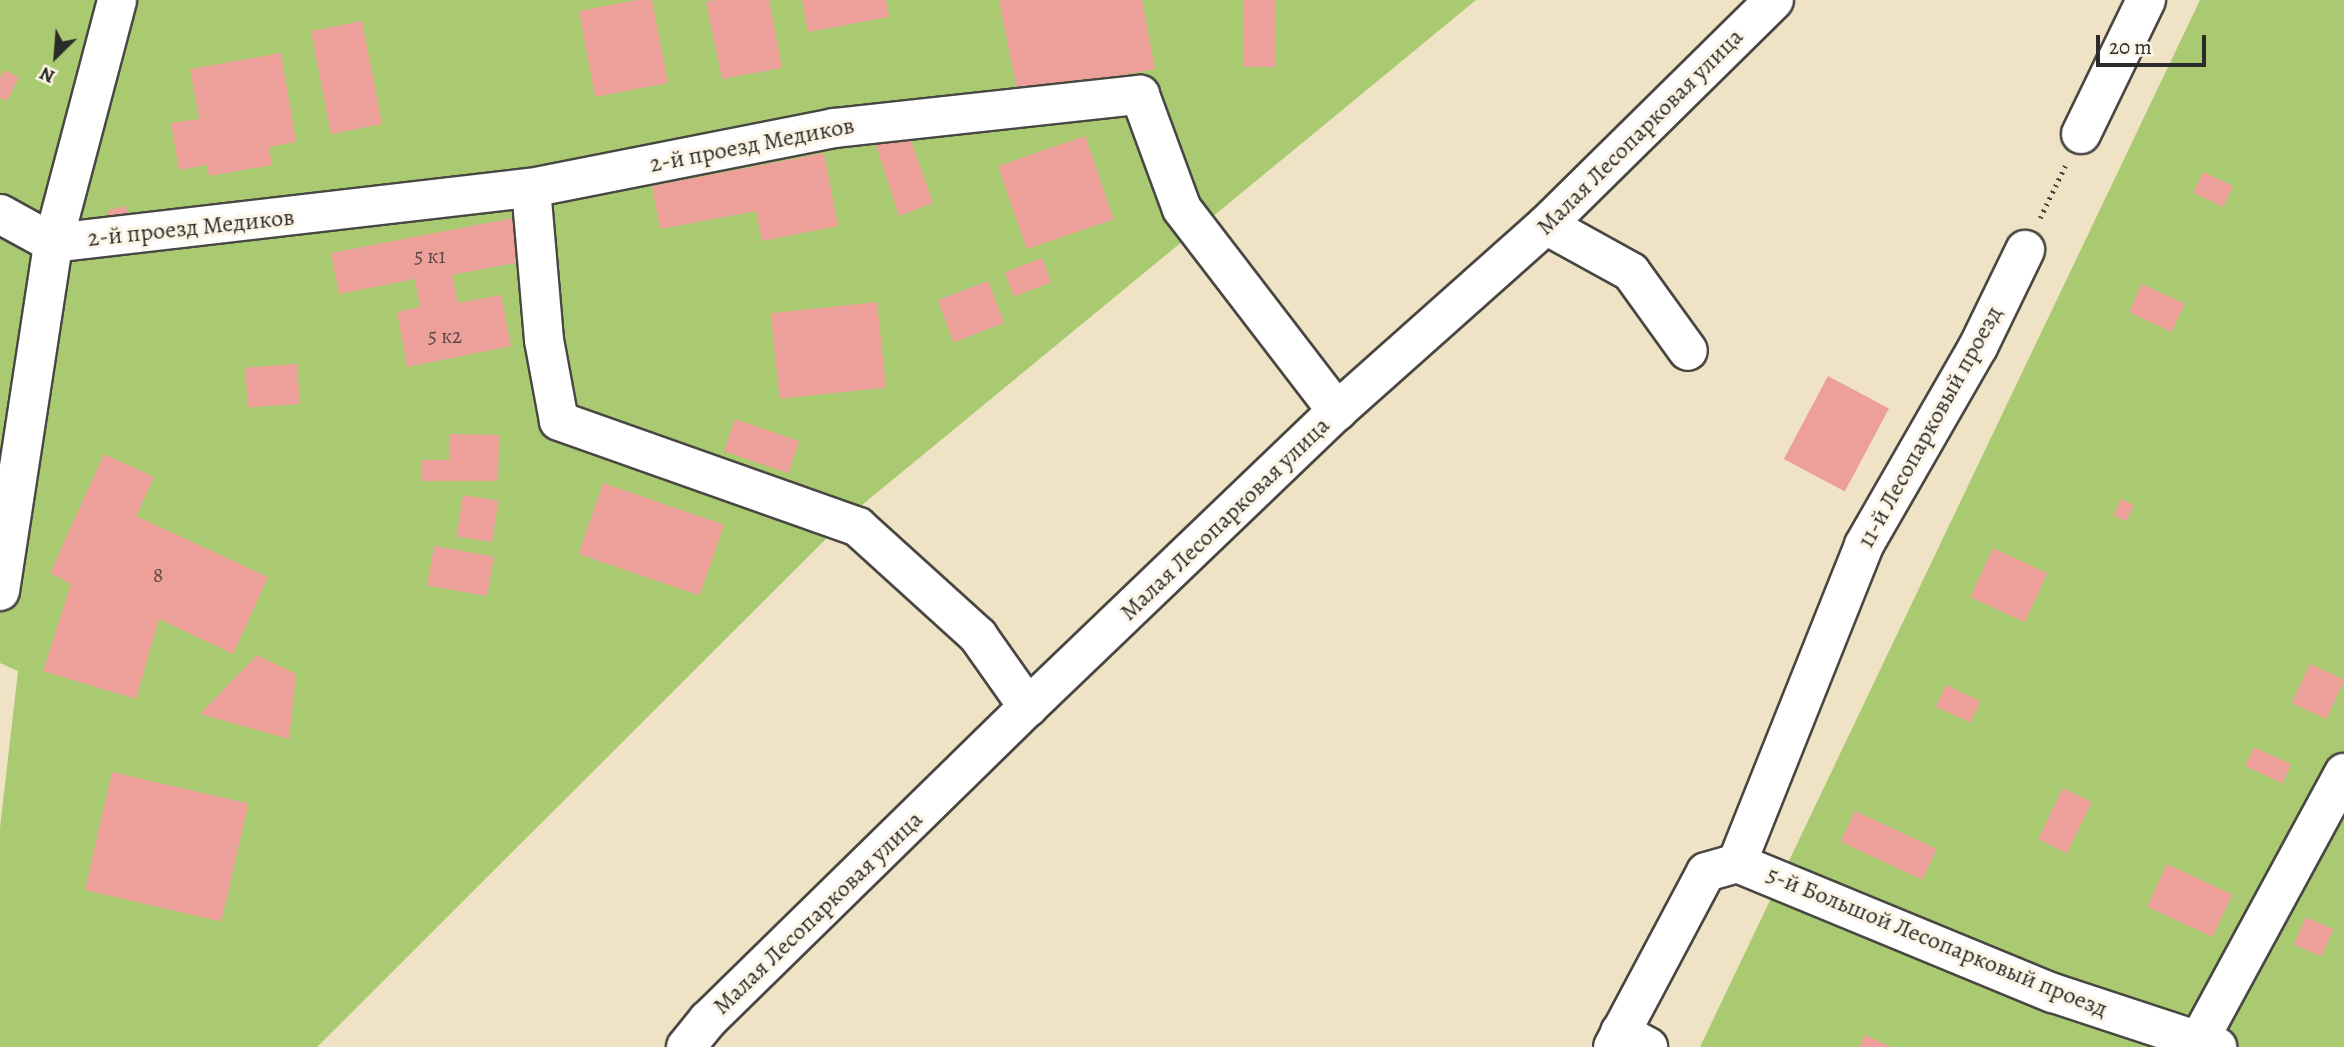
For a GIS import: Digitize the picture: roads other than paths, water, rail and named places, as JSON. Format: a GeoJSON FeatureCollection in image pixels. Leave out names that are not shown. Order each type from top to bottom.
{"type":"FeatureCollection","features":[{"type":"Feature","properties":{"kind":"street"},"geometry":{"type":"LineString","coordinates":[[0,591],[3,539],[53,243],[117,0]]}},
{"type":"Feature","properties":{"kind":"street","name":"Малая Лесопарковая улица"},"geometry":{"type":"LineString","coordinates":[[686,1047],[708,1020],[1028,707],[1337,411],[1546,225],[1774,0]]}},
{"type":"Feature","properties":{"kind":"street"},"geometry":{"type":"LineString","coordinates":[[2081,134],[2146,0]]}},
{"type":"Feature","properties":{"kind":"street","name":"2-й проезд Медиков"},"geometry":{"type":"LineString","coordinates":[[0,214],[53,243],[531,188],[834,128],[1140,95],[1182,209],[1337,411]]}},
{"type":"Feature","properties":{"kind":"street"},"geometry":{"type":"LineString","coordinates":[[531,188],[544,340],[559,421],[858,527],[978,636],[1028,707]]}},
{"type":"Feature","properties":{"kind":"street"},"geometry":{"type":"LineString","coordinates":[[1546,225],[1631,272],[1688,351]]}},
{"type":"Feature","properties":{"kind":"street","name":"11-й Лесопарковый проезд"},"geometry":{"type":"LineString","coordinates":[[1737,863],[1864,545],[1978,347],[2025,250]]}},
{"type":"Feature","properties":{"kind":"street"},"geometry":{"type":"LineString","coordinates":[[2208,1043],[2344,774]]}},
{"type":"Feature","properties":{"kind":"street"},"geometry":{"type":"LineString","coordinates":[[1627,1042],[1706,872],[1737,863]]}},
{"type":"Feature","properties":{"kind":"street","name":"5-й Большой Лесопарковый проезд"},"geometry":{"type":"LineString","coordinates":[[1737,863],[2053,993],[2208,1043]]}}]}
